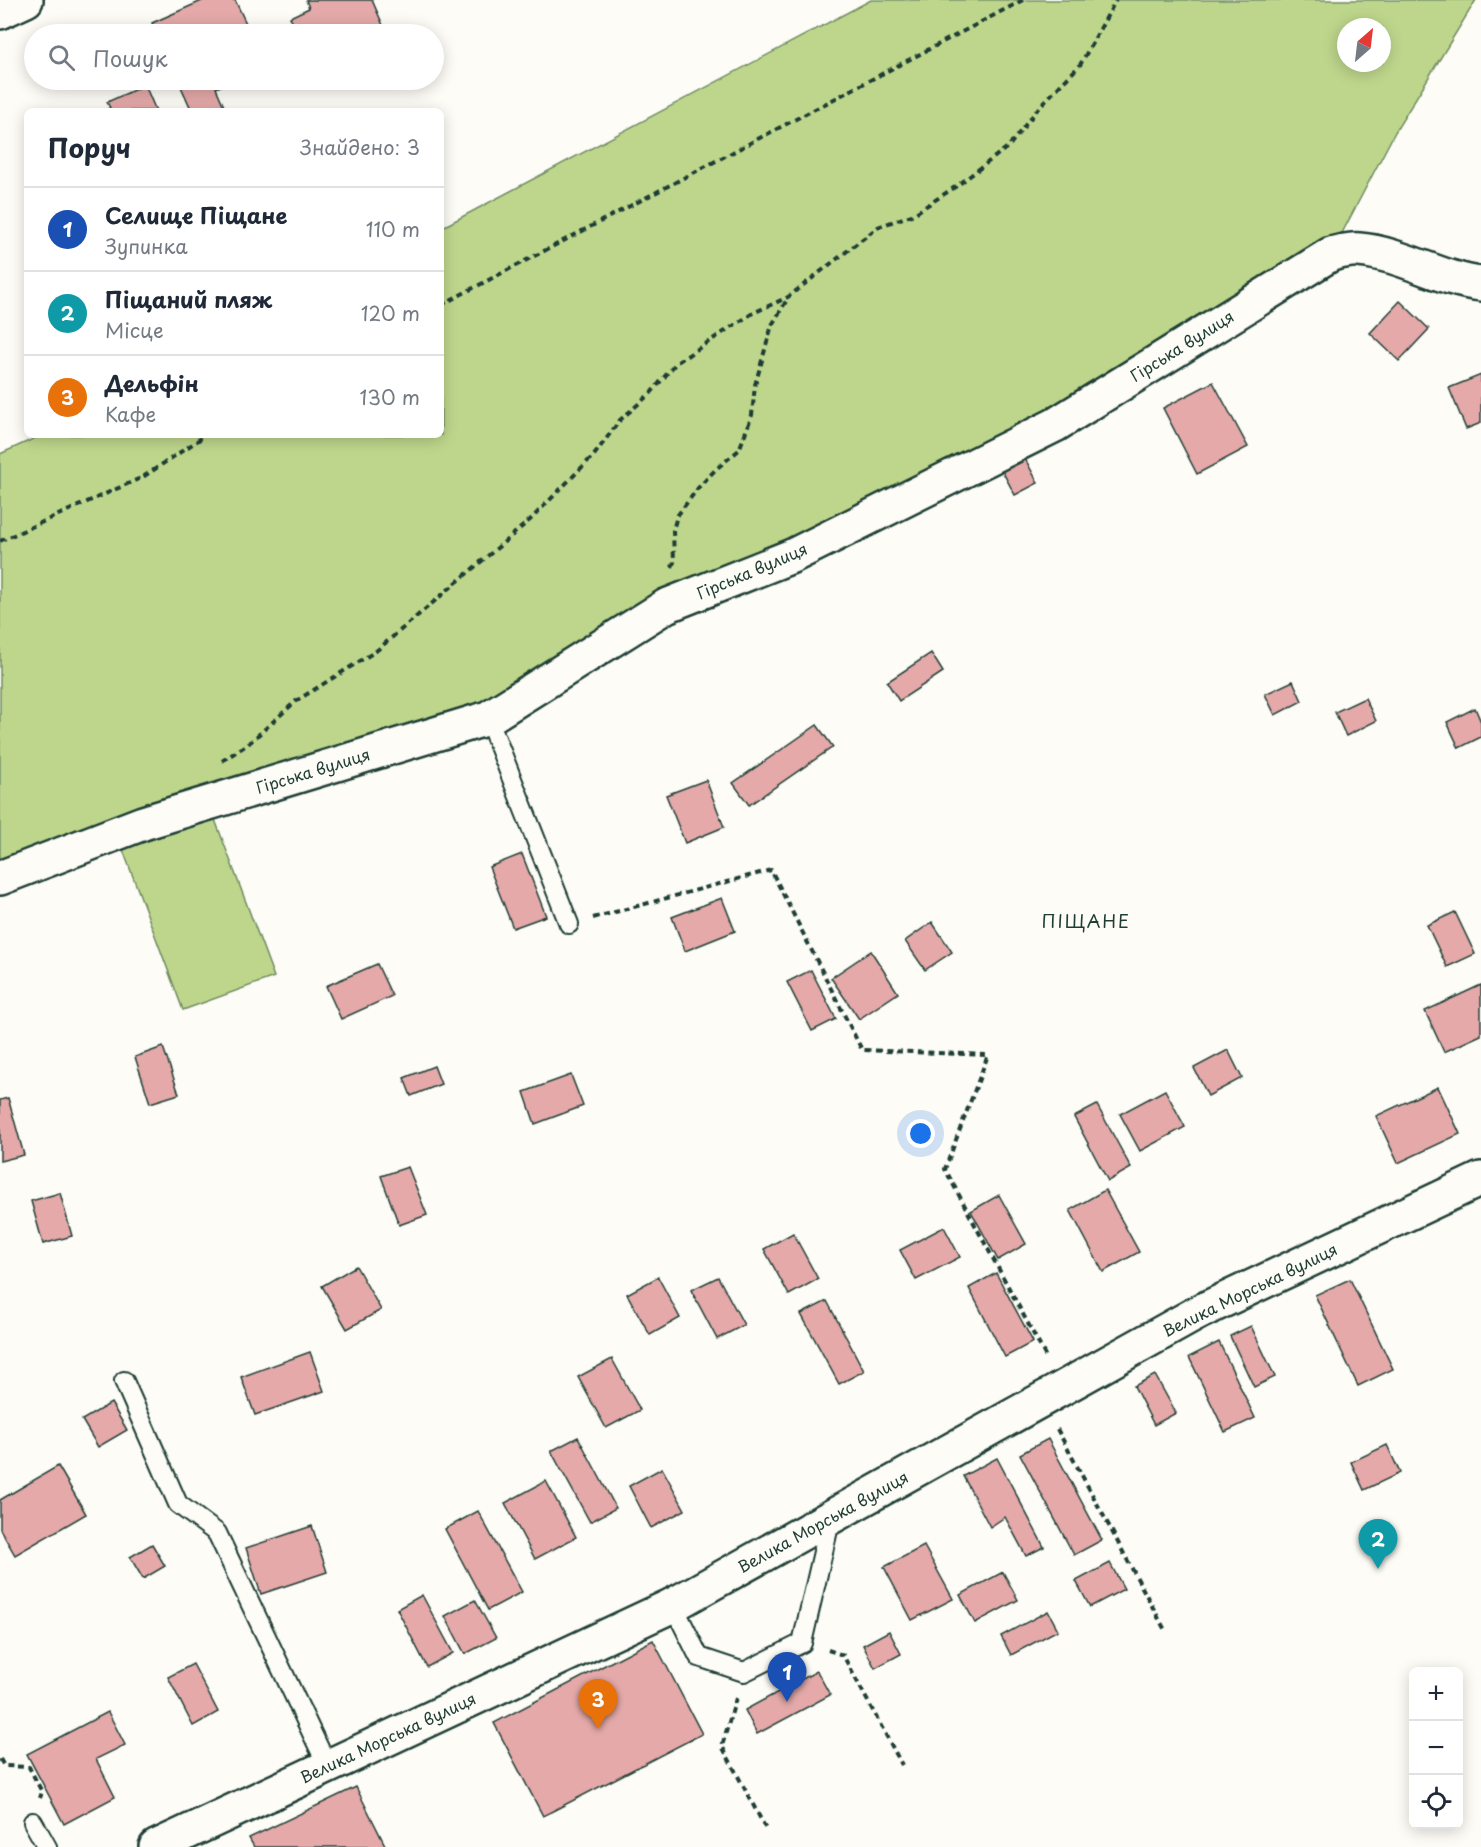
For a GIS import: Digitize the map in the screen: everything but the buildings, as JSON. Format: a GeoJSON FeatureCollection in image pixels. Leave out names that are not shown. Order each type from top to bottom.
{"type":"FeatureCollection","features":[{"type":"Feature","properties":{"kind":"street"},"geometry":{"type":"LineString","coordinates":[[0,12],[26,0]]}},
{"type":"Feature","properties":{"kind":"street","name":"Гірська вулиця"},"geometry":{"type":"LineString","coordinates":[[0,878],[143,823],[488,718],[666,606],[792,556],[1055,425],[1331,254],[1357,249],[1406,259],[1461,281],[1481,284]]}},
{"type":"Feature","properties":{"kind":"street","name":"Велика Морська вулиця"},"geometry":{"type":"LineString","coordinates":[[156,1847],[673,1605],[1201,1311],[1481,1179]]}},
{"type":"Feature","properties":{"kind":"lane"},"geometry":{"type":"LineString","coordinates":[[488,718],[569,924]]}},
{"type":"Feature","properties":{"kind":"lane"},"geometry":{"type":"LineString","coordinates":[[124,1381],[178,1504],[218,1533],[328,1767]]}},
{"type":"Feature","properties":{"kind":"lane"},"geometry":{"type":"LineString","coordinates":[[673,1605],[699,1657],[744,1672],[802,1643],[831,1517]]}},
{"type":"Feature","properties":{"kind":"lane"},"geometry":{"type":"LineString","coordinates":[[33,1822],[47,1847]]}},
{"type":"Feature","properties":{"kind":"path"},"geometry":{"type":"LineString","coordinates":[[444,303],[1023,0]]}},
{"type":"Feature","properties":{"kind":"path"},"geometry":{"type":"LineString","coordinates":[[214,767],[248,744],[296,700],[376,651],[530,520],[595,454],[620,420],[651,393],[676,363],[753,313],[788,297],[878,227],[914,214],[958,185],[1009,146],[1040,106],[1080,65],[1116,0]]}},
{"type":"Feature","properties":{"kind":"path"},"geometry":{"type":"LineString","coordinates":[[671,569],[674,562],[673,530],[677,516],[698,488],[739,450],[752,415],[757,376],[771,325],[788,297]]}},
{"type":"Feature","properties":{"kind":"path"},"geometry":{"type":"LineString","coordinates":[[0,541],[143,477],[202,438]]}},
{"type":"Feature","properties":{"kind":"path"},"geometry":{"type":"LineString","coordinates":[[569,924],[771,870],[862,1050],[988,1055],[945,1170],[1166,1632]]}},
{"type":"Feature","properties":{"kind":"path"},"geometry":{"type":"LineString","coordinates":[[843,1655],[902,1765]]}},
{"type":"Feature","properties":{"kind":"path"},"geometry":{"type":"LineString","coordinates":[[744,1672],[722,1746],[767,1831]]}},
{"type":"Feature","properties":{"kind":"path"},"geometry":{"type":"LineString","coordinates":[[0,1759],[4,1766],[29,1767],[42,1792]]}},
{"type":"Feature","properties":{"kind":"green space"},"geometry":{"type":"Polygon","coordinates":[[[871,0],[1476,0],[1395,132],[1331,254],[792,556],[488,718],[0,878],[0,454],[35,438],[444,438],[444,226],[871,0]]]}},
{"type":"Feature","properties":{"kind":"green space"},"geometry":{"type":"Polygon","coordinates":[[[214,817],[274,977],[183,1010],[123,850],[214,817]]]}},
{"type":"Feature","properties":{"kind":"place","name":"Піщаний пляж"},"geometry":{"type":"Point","coordinates":[1378,1569]}},
{"type":"Feature","properties":{"kind":"place","name":"Селище Піщане"},"geometry":{"type":"Point","coordinates":[787,1702]}},
{"type":"Feature","properties":{"kind":"place","name":"Дельфін"},"geometry":{"type":"Point","coordinates":[598,1729]}},
{"type":"Feature","properties":{"kind":"district","name":"ПІЩАНЕ"},"geometry":{"type":"Point","coordinates":[1086,922]}}]}
